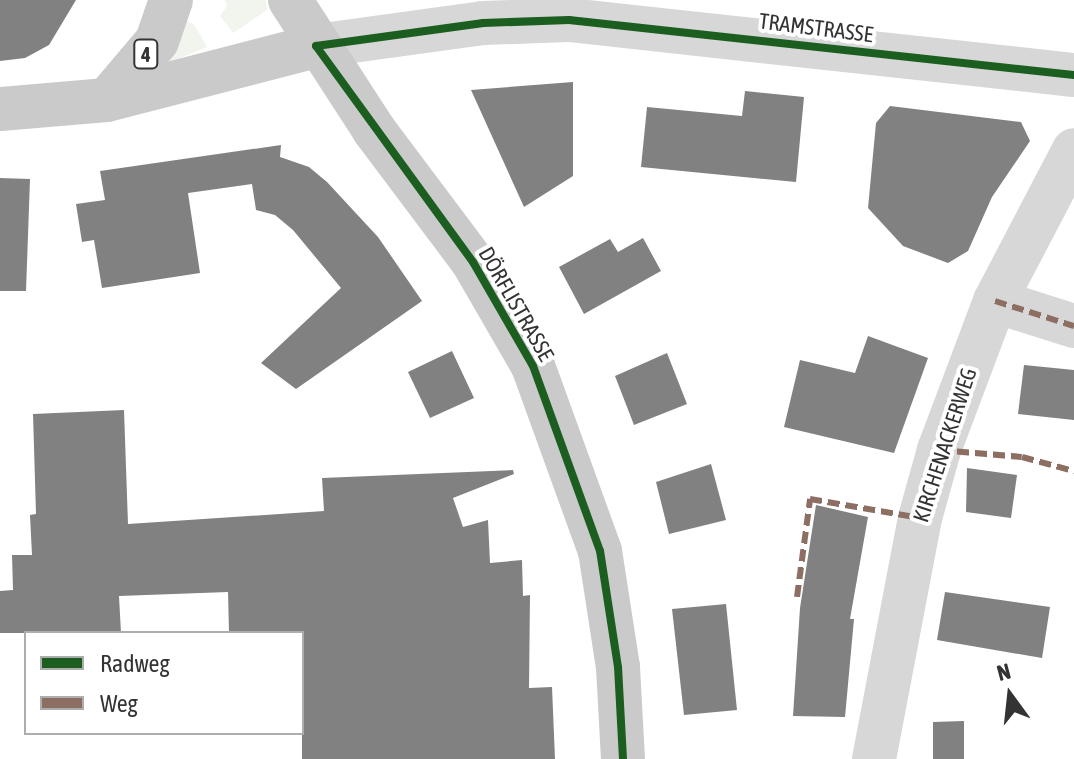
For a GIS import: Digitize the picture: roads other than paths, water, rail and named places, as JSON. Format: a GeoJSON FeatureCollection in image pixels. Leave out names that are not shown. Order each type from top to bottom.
{"type":"FeatureCollection","features":[{"type":"Feature","properties":{"kind":"main road","name":"4"},"geometry":{"type":"LineString","coordinates":[[107,100],[157,41],[171,0]]}},
{"type":"Feature","properties":{"kind":"main road","name":"DÖRFLISTRASSE"},"geometry":{"type":"LineString","coordinates":[[290,0],[316,46],[473,262],[533,366],[600,551],[618,667],[623,759]]}},
{"type":"Feature","properties":{"kind":"main road"},"geometry":{"type":"LineString","coordinates":[[0,109],[107,100],[316,46]]}},
{"type":"Feature","properties":{"kind":"street","name":"TRAMSTRASSE"},"geometry":{"type":"LineString","coordinates":[[316,46],[483,23],[569,20],[1074,75]]}},
{"type":"Feature","properties":{"kind":"street","name":"KIRCHENACKERWEG"},"geometry":{"type":"LineString","coordinates":[[874,759],[920,518],[939,450],[995,301],[1074,150]]}},
{"type":"Feature","properties":{"kind":"street"},"geometry":{"type":"LineString","coordinates":[[995,301],[1074,326]]}}]}
